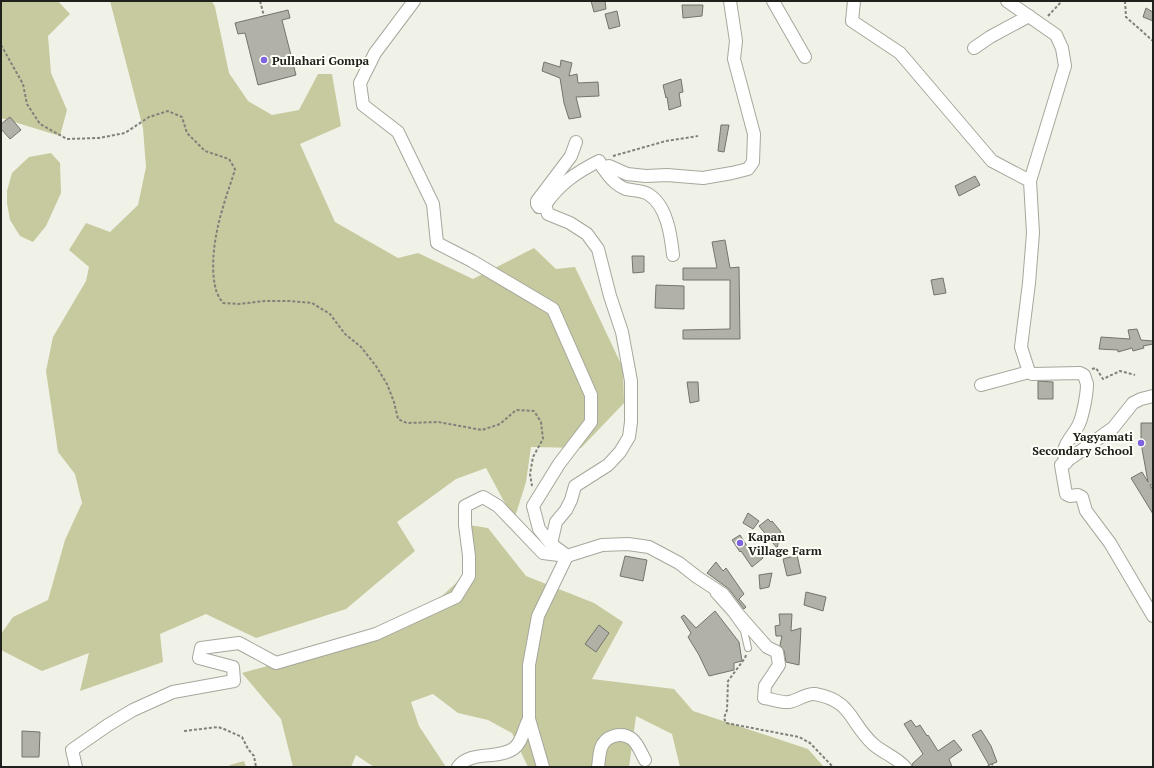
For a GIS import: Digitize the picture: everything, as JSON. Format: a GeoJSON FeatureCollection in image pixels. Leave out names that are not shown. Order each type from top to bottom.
{"type":"FeatureCollection","features":[{"type":"Feature","properties":{"kind":"street"},"geometry":{"type":"LineString","coordinates":[[414,1],[375,54],[360,82],[363,105],[398,132],[433,204],[437,243],[472,261],[553,309],[591,395],[591,422],[559,464],[533,506],[539,529],[551,544],[567,556]]}},
{"type":"Feature","properties":{"kind":"street"},"geometry":{"type":"LineString","coordinates":[[576,142],[571,156],[537,201],[537,204],[540,207],[545,205],[558,188],[568,179],[601,164],[627,174],[703,178],[748,169],[753,162],[754,134],[734,59],[736,41],[730,1]]}},
{"type":"Feature","properties":{"kind":"street"},"geometry":{"type":"LineString","coordinates":[[773,1],[805,57]]}},
{"type":"Feature","properties":{"kind":"street"},"geometry":{"type":"LineString","coordinates":[[854,1],[852,20],[900,53],[992,161],[1030,181]]}},
{"type":"Feature","properties":{"kind":"street"},"geometry":{"type":"LineString","coordinates":[[1007,1],[1056,35],[1062,48],[1065,66],[1030,181],[1033,233],[1029,283],[1021,347],[1029,372]]}},
{"type":"Feature","properties":{"kind":"street"},"geometry":{"type":"LineString","coordinates":[[974,48],[990,37],[1029,16]]}},
{"type":"Feature","properties":{"kind":"street"},"geometry":{"type":"LineString","coordinates":[[601,164],[615,182],[626,189],[640,191],[652,197],[662,210],[667,221],[673,255]]}},
{"type":"Feature","properties":{"kind":"street"},"geometry":{"type":"LineString","coordinates":[[545,205],[548,214],[570,222],[587,234],[598,249],[610,296],[622,332],[631,381],[631,422],[628,436],[620,452],[608,465],[575,486],[566,510],[556,522],[551,544]]}},
{"type":"Feature","properties":{"kind":"street"},"geometry":{"type":"LineString","coordinates":[[981,385],[1029,372],[1032,374],[1080,373],[1084,375],[1087,384],[1085,395],[1079,423],[1065,444],[1063,456],[1066,463]]}},
{"type":"Feature","properties":{"kind":"street"},"geometry":{"type":"LineString","coordinates":[[1153,396],[1133,403],[1113,428],[1066,463],[1061,465],[1066,494],[1070,496],[1078,495],[1082,498],[1086,511],[1110,542],[1153,616]]}},
{"type":"Feature","properties":{"kind":"street"},"geometry":{"type":"LineString","coordinates":[[76,767],[72,750],[133,710],[173,692],[234,681],[233,667],[199,658],[201,648],[239,643],[276,663],[376,634],[456,597],[469,576],[469,556],[464,525],[465,506],[484,497],[498,506],[543,553],[567,556],[602,544],[628,544],[650,546],[680,563],[697,577],[723,594],[738,614],[767,647],[777,652],[779,665],[765,686],[764,698],[788,702],[813,694],[835,700],[846,708],[863,733],[874,745],[905,767]]}},
{"type":"Feature","properties":{"kind":"street"},"geometry":{"type":"LineString","coordinates":[[543,767],[529,719],[529,665],[538,616],[567,556]]}},
{"type":"Feature","properties":{"kind":"street"},"geometry":{"type":"LineString","coordinates":[[458,767],[467,759],[495,755],[513,749],[522,738],[525,725],[529,719]]}},
{"type":"Feature","properties":{"kind":"street"},"geometry":{"type":"LineString","coordinates":[[598,767],[602,745],[612,736],[619,735],[625,736],[636,743],[647,762]]}},
{"type":"Feature","properties":{"kind":"lane"},"geometry":{"type":"LineString","coordinates":[[712,587],[714,594],[731,613],[744,631],[748,648]]}},
{"type":"Feature","properties":{"kind":"path"},"geometry":{"type":"LineString","coordinates":[[260,1],[264,16]]}},
{"type":"Feature","properties":{"kind":"path"},"geometry":{"type":"LineString","coordinates":[[1041,24],[1062,1]]}},
{"type":"Feature","properties":{"kind":"path"},"geometry":{"type":"LineString","coordinates":[[1125,1],[1126,17],[1153,41]]}},
{"type":"Feature","properties":{"kind":"path"},"geometry":{"type":"LineString","coordinates":[[1,45],[23,84],[27,104],[40,124],[67,139],[99,138],[125,133],[149,117],[168,111],[182,116],[187,133],[204,151],[229,159],[235,169],[232,184],[224,203],[216,234],[213,270],[216,291],[223,303],[239,304],[264,301],[312,303],[330,314],[345,334],[361,347],[376,366],[387,384],[394,402],[398,420],[407,423],[438,422],[482,430],[500,424],[516,410],[534,411],[541,422],[543,439],[533,457],[530,474],[536,500]]}},
{"type":"Feature","properties":{"kind":"path"},"geometry":{"type":"LineString","coordinates":[[601,164],[666,141],[698,136]]}},
{"type":"Feature","properties":{"kind":"path"},"geometry":{"type":"LineString","coordinates":[[1080,373],[1096,368],[1103,378],[1120,371],[1135,375]]}},
{"type":"Feature","properties":{"kind":"path"},"geometry":{"type":"LineString","coordinates":[[748,648],[745,658],[728,681],[727,710],[724,718],[726,723],[799,737],[810,743],[833,767]]}},
{"type":"Feature","properties":{"kind":"path"},"geometry":{"type":"LineString","coordinates":[[184,731],[218,727],[224,728],[242,737],[248,749],[254,756],[256,767]]}},
{"type":"Feature","properties":{"kind":"path"},"geometry":{"type":"LineString","coordinates":[[987,767],[993,764]]}},
{"type":"Feature","properties":{"kind":"green space"},"geometry":{"type":"Polygon","coordinates":[[[1,1],[58,1],[70,14],[48,36],[51,73],[67,110],[60,136],[1,118],[1,1]]]}},
{"type":"Feature","properties":{"kind":"green space"},"geometry":{"type":"Polygon","coordinates":[[[110,1],[212,1],[215,7],[229,73],[248,101],[272,115],[299,110],[318,74],[332,74],[341,126],[300,144],[335,222],[398,258],[418,253],[473,279],[534,248],[556,269],[575,267],[623,368],[624,403],[581,448],[531,447],[526,482],[514,520],[486,468],[456,479],[397,522],[415,551],[346,609],[256,638],[206,614],[160,634],[163,662],[80,691],[89,653],[42,671],[1,650],[1,634],[13,617],[48,600],[65,540],[82,503],[75,474],[58,452],[46,371],[53,337],[86,281],[89,267],[69,250],[86,223],[110,232],[138,205],[146,167],[143,128],[110,1]]]}},
{"type":"Feature","properties":{"kind":"green space"},"geometry":{"type":"Polygon","coordinates":[[[51,153],[60,163],[61,193],[46,226],[33,242],[20,236],[10,220],[7,203],[7,191],[12,173],[29,157],[51,153]]]}},
{"type":"Feature","properties":{"kind":"green space"},"geometry":{"type":"Polygon","coordinates":[[[469,525],[488,528],[526,576],[594,603],[623,622],[592,679],[674,689],[693,711],[808,749],[824,767],[680,767],[672,734],[636,716],[629,767],[528,767],[512,733],[488,720],[458,713],[433,694],[411,702],[419,726],[446,767],[374,767],[356,755],[351,767],[293,767],[281,719],[242,673],[361,640],[431,606],[466,574],[469,525]]]}},
{"type":"Feature","properties":{"kind":"green space"},"geometry":{"type":"Polygon","coordinates":[[[244,761],[246,767],[229,767],[230,765],[244,761]]]}},
{"type":"Feature","properties":{"kind":"building"},"geometry":{"type":"Polygon","coordinates":[[[591,1],[605,1],[606,9],[594,12],[591,1]]]}},
{"type":"Feature","properties":{"kind":"building"},"geometry":{"type":"Polygon","coordinates":[[[682,5],[703,5],[702,16],[683,18],[682,5]]]}},
{"type":"Feature","properties":{"kind":"building"},"geometry":{"type":"Polygon","coordinates":[[[1146,8],[1153,12],[1153,21],[1143,17],[1146,8]]]}},
{"type":"Feature","properties":{"kind":"building"},"geometry":{"type":"Polygon","coordinates":[[[288,10],[290,18],[282,20],[296,75],[258,85],[245,33],[238,34],[235,23],[288,10]]]}},
{"type":"Feature","properties":{"kind":"building"},"geometry":{"type":"Polygon","coordinates":[[[617,11],[620,26],[609,29],[605,14],[617,11]]]}},
{"type":"Feature","properties":{"kind":"building"},"geometry":{"type":"Polygon","coordinates":[[[561,60],[572,63],[569,76],[577,74],[578,83],[598,82],[599,96],[576,97],[581,117],[569,119],[564,103],[560,78],[542,71],[544,62],[560,67],[561,60]]]}},
{"type":"Feature","properties":{"kind":"building"},"geometry":{"type":"Polygon","coordinates":[[[681,79],[683,92],[679,93],[681,106],[669,110],[663,85],[681,79]]]}},
{"type":"Feature","properties":{"kind":"building"},"geometry":{"type":"Polygon","coordinates":[[[10,117],[21,130],[10,139],[1,129],[1,124],[10,117]]]}},
{"type":"Feature","properties":{"kind":"building"},"geometry":{"type":"Polygon","coordinates":[[[721,125],[729,125],[724,152],[718,151],[721,125]]]}},
{"type":"Feature","properties":{"kind":"building"},"geometry":{"type":"Polygon","coordinates":[[[975,176],[980,185],[959,196],[955,186],[975,176]]]}},
{"type":"Feature","properties":{"kind":"building"},"geometry":{"type":"Polygon","coordinates":[[[725,240],[730,268],[739,267],[740,339],[683,339],[683,330],[730,329],[730,280],[683,280],[683,268],[717,268],[712,242],[725,240]]]}},
{"type":"Feature","properties":{"kind":"building"},"geometry":{"type":"Polygon","coordinates":[[[632,256],[644,256],[644,272],[633,273],[632,256]]]}},
{"type":"Feature","properties":{"kind":"building"},"geometry":{"type":"Polygon","coordinates":[[[943,278],[946,293],[934,295],[931,280],[943,278]]]}},
{"type":"Feature","properties":{"kind":"building"},"geometry":{"type":"Polygon","coordinates":[[[656,285],[684,286],[684,309],[655,308],[656,285]]]}},
{"type":"Feature","properties":{"kind":"building"},"geometry":{"type":"Polygon","coordinates":[[[1137,329],[1141,340],[1153,341],[1153,344],[1143,346],[1144,348],[1133,351],[1132,348],[1118,352],[1118,350],[1099,349],[1101,337],[1130,339],[1128,330],[1137,329]]]}},
{"type":"Feature","properties":{"kind":"building"},"geometry":{"type":"Polygon","coordinates":[[[1038,381],[1053,382],[1053,399],[1038,399],[1038,381]]]}},
{"type":"Feature","properties":{"kind":"building"},"geometry":{"type":"Polygon","coordinates":[[[687,382],[698,382],[699,401],[690,403],[687,382]]]}},
{"type":"Feature","properties":{"kind":"building"},"geometry":{"type":"Polygon","coordinates":[[[1141,423],[1153,423],[1153,485],[1150,485],[1153,490],[1153,514],[1131,478],[1142,472],[1148,482],[1141,443],[1141,423]]]}},
{"type":"Feature","properties":{"kind":"building"},"geometry":{"type":"Polygon","coordinates":[[[748,513],[759,521],[753,529],[743,523],[748,513]]]}},
{"type":"Feature","properties":{"kind":"building"},"geometry":{"type":"Polygon","coordinates":[[[768,519],[771,522],[772,521],[781,532],[777,548],[759,526],[768,519]]]}},
{"type":"Feature","properties":{"kind":"building"},"geometry":{"type":"Polygon","coordinates":[[[740,535],[752,554],[757,550],[763,558],[752,567],[732,540],[740,535]]]}},
{"type":"Feature","properties":{"kind":"building"},"geometry":{"type":"Polygon","coordinates":[[[797,555],[801,573],[787,576],[783,559],[797,555]]]}},
{"type":"Feature","properties":{"kind":"building"},"geometry":{"type":"Polygon","coordinates":[[[625,556],[647,560],[643,581],[620,576],[625,556]]]}},
{"type":"Feature","properties":{"kind":"building"},"geometry":{"type":"Polygon","coordinates":[[[716,562],[723,571],[726,568],[744,594],[739,599],[746,607],[744,609],[729,589],[707,573],[716,562]]]}},
{"type":"Feature","properties":{"kind":"building"},"geometry":{"type":"Polygon","coordinates":[[[772,573],[769,587],[760,589],[759,575],[772,573]]]}},
{"type":"Feature","properties":{"kind":"building"},"geometry":{"type":"Polygon","coordinates":[[[806,592],[826,597],[823,611],[804,605],[806,592]]]}},
{"type":"Feature","properties":{"kind":"building"},"geometry":{"type":"Polygon","coordinates":[[[715,611],[739,642],[742,661],[734,663],[734,670],[709,676],[688,637],[691,633],[681,617],[684,615],[696,628],[715,611]]]}},
{"type":"Feature","properties":{"kind":"building"},"geometry":{"type":"Polygon","coordinates":[[[779,614],[792,614],[791,631],[801,628],[799,665],[786,662],[784,651],[780,645],[782,636],[776,636],[775,626],[780,625],[779,614]]]}},
{"type":"Feature","properties":{"kind":"building"},"geometry":{"type":"Polygon","coordinates":[[[599,625],[609,633],[596,652],[585,644],[599,625]]]}},
{"type":"Feature","properties":{"kind":"building"},"geometry":{"type":"Polygon","coordinates":[[[911,720],[916,727],[920,725],[938,751],[954,740],[962,750],[949,759],[952,767],[912,767],[912,764],[923,754],[904,724],[911,720]]]}},
{"type":"Feature","properties":{"kind":"building"},"geometry":{"type":"Polygon","coordinates":[[[981,730],[991,746],[997,762],[989,765],[972,735],[981,730]]]}},
{"type":"Feature","properties":{"kind":"building"},"geometry":{"type":"Polygon","coordinates":[[[22,731],[40,732],[39,757],[22,757],[22,731]]]}},
{"type":"Feature","properties":{"kind":"place","name":"Pullahari Gompa"},"geometry":{"type":"Point","coordinates":[264,60]}},
{"type":"Feature","properties":{"kind":"place","name":"Yagyamati Secondary School"},"geometry":{"type":"Point","coordinates":[1141,443]}},
{"type":"Feature","properties":{"kind":"place","name":"Kapan Village Farm"},"geometry":{"type":"Point","coordinates":[740,543]}}]}
